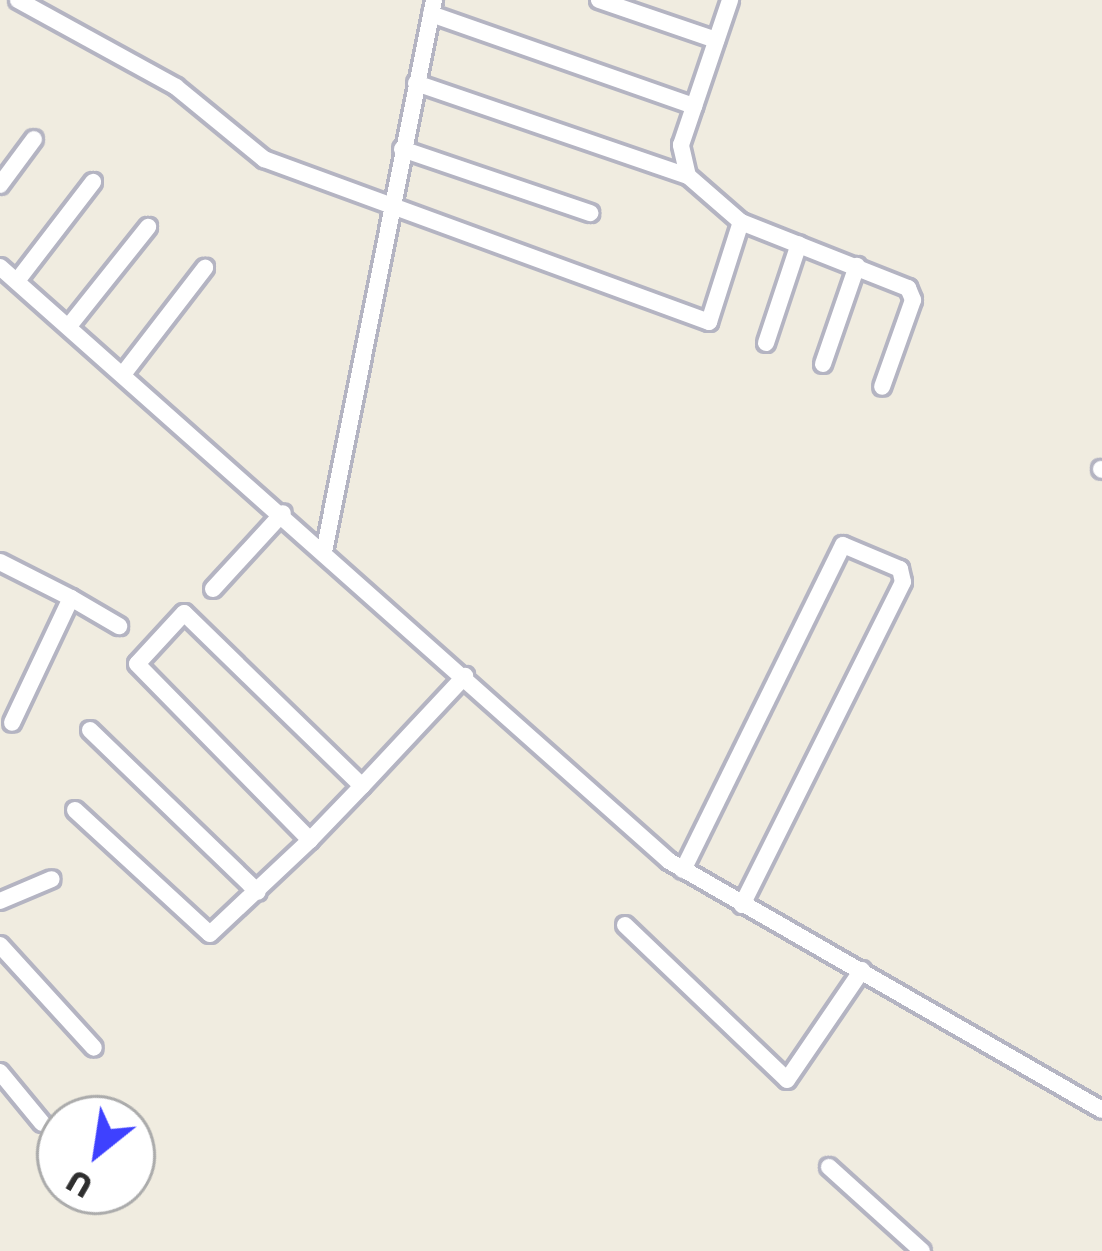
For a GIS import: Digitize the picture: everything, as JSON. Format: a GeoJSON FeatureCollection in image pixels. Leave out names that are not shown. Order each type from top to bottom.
{"type":"FeatureCollection","features":[{"type":"Feature","properties":{"kind":"street"},"geometry":{"type":"LineString","coordinates":[[18,0],[176,87],[264,159],[392,201],[710,322],[740,222]]}},
{"type":"Feature","properties":{"kind":"street"},"geometry":{"type":"LineString","coordinates":[[599,0],[716,40]]}},
{"type":"Feature","properties":{"kind":"street"},"geometry":{"type":"LineString","coordinates":[[688,176],[681,145],[730,0]]}},
{"type":"Feature","properties":{"kind":"street"},"geometry":{"type":"LineString","coordinates":[[324,552],[432,7],[694,106]]}},
{"type":"Feature","properties":{"kind":"street"},"geometry":{"type":"LineString","coordinates":[[416,82],[688,176],[740,222],[898,282],[913,300],[882,387]]}},
{"type":"Feature","properties":{"kind":"street"},"geometry":{"type":"LineString","coordinates":[[0,185],[34,139]]}},
{"type":"Feature","properties":{"kind":"street"},"geometry":{"type":"LineString","coordinates":[[402,149],[590,213]]}},
{"type":"Feature","properties":{"kind":"street"},"geometry":{"type":"LineString","coordinates":[[17,281],[93,182]]}},
{"type":"Feature","properties":{"kind":"street"},"geometry":{"type":"LineString","coordinates":[[69,326],[148,227]]}},
{"type":"Feature","properties":{"kind":"street"},"geometry":{"type":"LineString","coordinates":[[766,343],[799,244]]}},
{"type":"Feature","properties":{"kind":"street"},"geometry":{"type":"LineString","coordinates":[[823,364],[857,266]]}},
{"type":"Feature","properties":{"kind":"street"},"geometry":{"type":"LineString","coordinates":[[0,267],[683,870],[1102,1110]]}},
{"type":"Feature","properties":{"kind":"street"},"geometry":{"type":"LineString","coordinates":[[124,373],[206,268]]}},
{"type":"Feature","properties":{"kind":"street"},"geometry":{"type":"LineString","coordinates":[[213,589],[283,513]]}},
{"type":"Feature","properties":{"kind":"street"},"geometry":{"type":"LineString","coordinates":[[683,870],[843,545],[900,569],[903,583],[742,905]]}},
{"type":"Feature","properties":{"kind":"street"},"geometry":{"type":"LineString","coordinates":[[0,562],[119,626]]}},
{"type":"Feature","properties":{"kind":"street"},"geometry":{"type":"LineString","coordinates":[[12,724],[70,598]]}},
{"type":"Feature","properties":{"kind":"street"},"geometry":{"type":"LineString","coordinates":[[310,840],[136,672],[173,617],[184,613],[362,786]]}},
{"type":"Feature","properties":{"kind":"street"},"geometry":{"type":"LineString","coordinates":[[74,811],[200,931],[221,930],[465,676]]}},
{"type":"Feature","properties":{"kind":"street"},"geometry":{"type":"LineString","coordinates":[[90,730],[258,892]]}},
{"type":"Feature","properties":{"kind":"street"},"geometry":{"type":"LineString","coordinates":[[0,901],[52,879]]}},
{"type":"Feature","properties":{"kind":"street"},"geometry":{"type":"LineString","coordinates":[[625,925],[787,1080],[862,970]]}},
{"type":"Feature","properties":{"kind":"street"},"geometry":{"type":"LineString","coordinates":[[0,945],[94,1048]]}},
{"type":"Feature","properties":{"kind":"street"},"geometry":{"type":"LineString","coordinates":[[0,1072],[36,1116]]}},
{"type":"Feature","properties":{"kind":"street"},"geometry":{"type":"LineString","coordinates":[[830,1167],[922,1251]]}}]}
